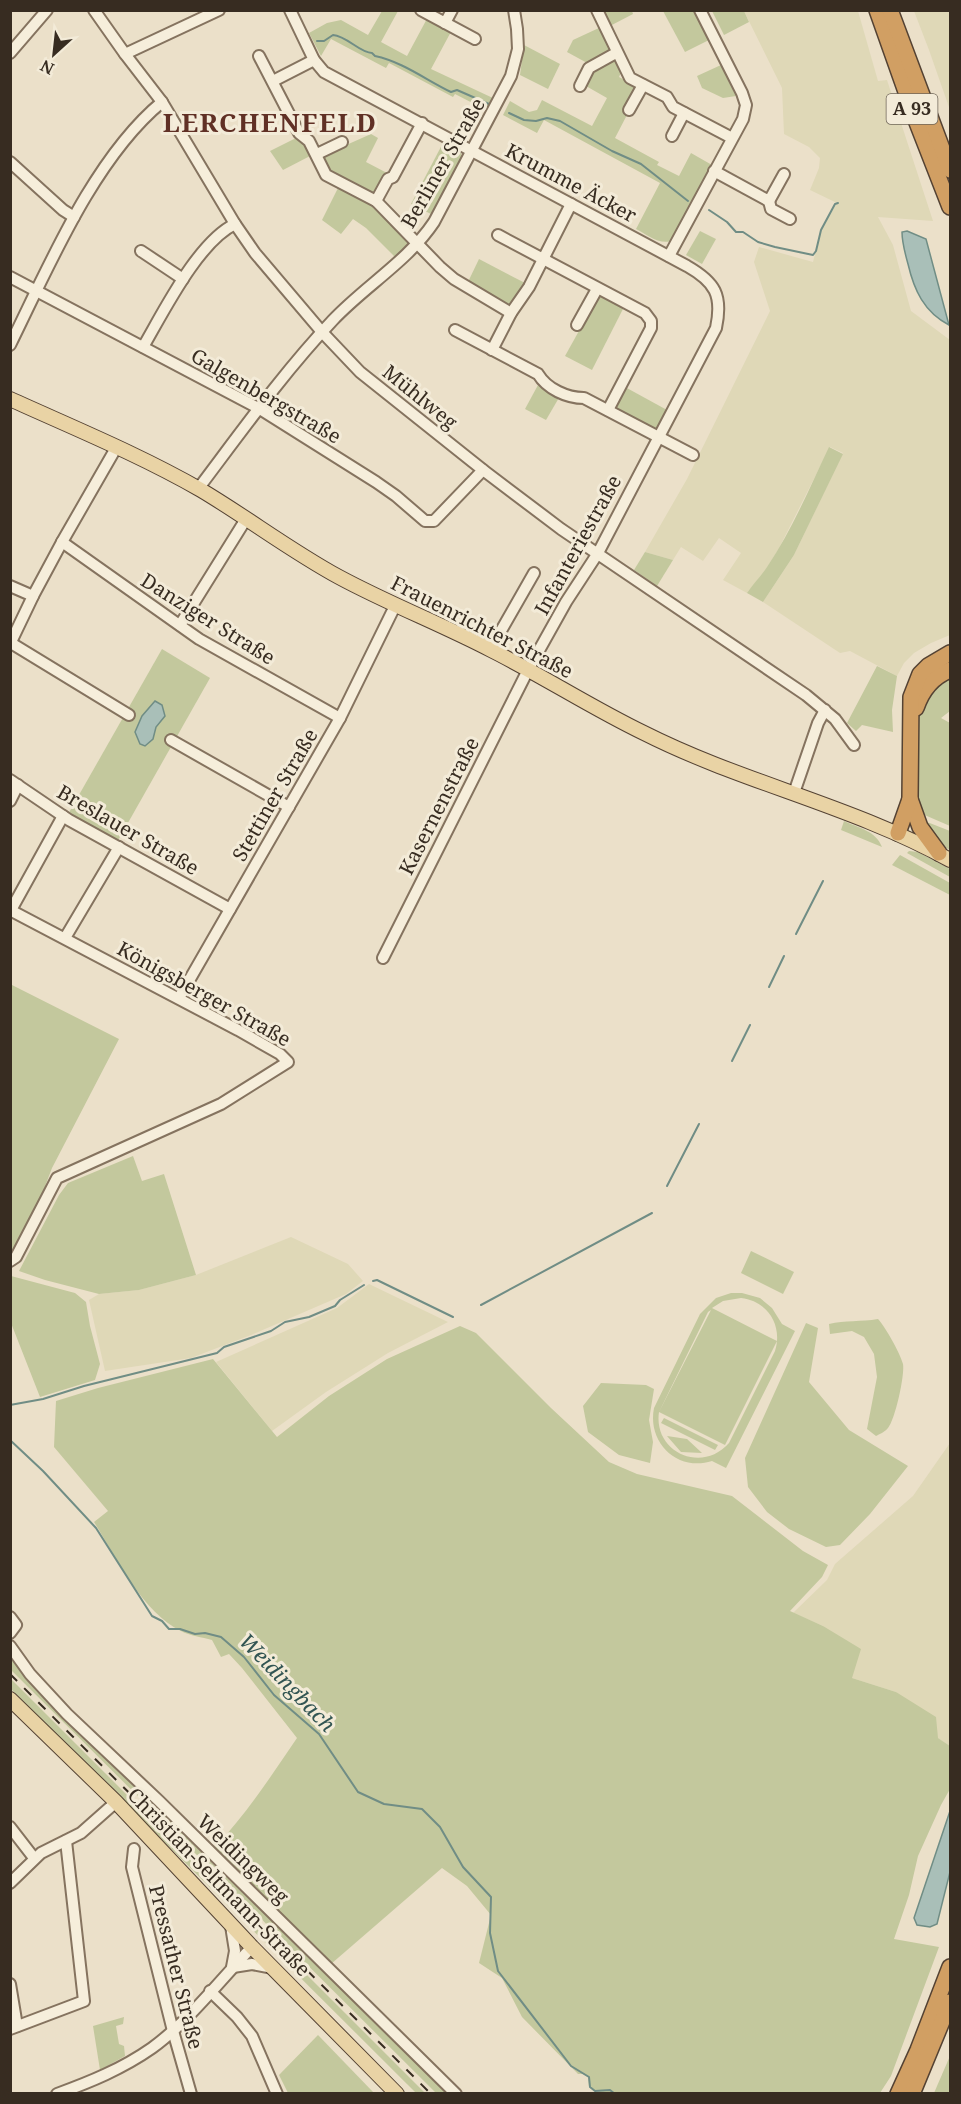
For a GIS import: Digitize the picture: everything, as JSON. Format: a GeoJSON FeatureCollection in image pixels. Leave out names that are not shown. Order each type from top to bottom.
{"type":"FeatureCollection","features":[{"type":"Feature","properties":{"kind":"highway","name":"A 93"},"geometry":{"type":"LineString","coordinates":[[877,10],[916,120],[951,207]]}},
{"type":"Feature","properties":{"kind":"highway","name":"A 93"},"geometry":{"type":"LineString","coordinates":[[890,10],[951,170]]}},
{"type":"Feature","properties":{"kind":"highway"},"geometry":{"type":"LineString","coordinates":[[898,833],[910,799],[911,698],[920,674],[928,666],[951,653]]}},
{"type":"Feature","properties":{"kind":"highway"},"geometry":{"type":"LineString","coordinates":[[911,719],[927,686],[934,678],[951,670]]}},
{"type":"Feature","properties":{"kind":"highway"},"geometry":{"type":"LineString","coordinates":[[910,799],[920,827],[945,857]]}},
{"type":"Feature","properties":{"kind":"highway"},"geometry":{"type":"LineString","coordinates":[[898,2094],[951,1967]]}},
{"type":"Feature","properties":{"kind":"highway"},"geometry":{"type":"LineString","coordinates":[[912,2094],[951,2002]]}},
{"type":"Feature","properties":{"kind":"main road","name":"Frauenrichter Straße"},"geometry":{"type":"LineString","coordinates":[[10,399],[198,489],[321,567],[395,606],[490,650],[664,743],[856,815],[945,857]]}},
{"type":"Feature","properties":{"kind":"main road","name":"Christian-Seltmann-Straße"},"geometry":{"type":"LineString","coordinates":[[10,1699],[116,1802],[252,1947],[397,2094]]}},
{"type":"Feature","properties":{"kind":"street"},"geometry":{"type":"LineString","coordinates":[[10,53],[47,10]]}},
{"type":"Feature","properties":{"kind":"street","name":"Mühlweg"},"geometry":{"type":"LineString","coordinates":[[94,10],[162,102],[235,224],[255,253],[322,332],[360,372],[483,471],[561,529],[825,710],[835,719],[854,745]]}},
{"type":"Feature","properties":{"kind":"street"},"geometry":{"type":"LineString","coordinates":[[125,54],[219,10]]}},
{"type":"Feature","properties":{"kind":"street","name":"Krumme Äcker"},"geometry":{"type":"LineString","coordinates":[[290,10],[314,60],[329,75],[669,256],[698,273],[714,288],[720,313],[716,328],[657,436]]}},
{"type":"Feature","properties":{"kind":"street"},"geometry":{"type":"LineString","coordinates":[[420,10],[475,39]]}},
{"type":"Feature","properties":{"kind":"street"},"geometry":{"type":"LineString","coordinates":[[445,23],[452,10]]}},
{"type":"Feature","properties":{"kind":"street","name":"Berliner Straße"},"geometry":{"type":"LineString","coordinates":[[198,489],[290,367],[335,318],[418,243],[434,222],[505,92],[513,71],[518,41],[514,10]]}},
{"type":"Feature","properties":{"kind":"street"},"geometry":{"type":"LineString","coordinates":[[597,10],[630,78],[667,97],[673,107],[732,138]]}},
{"type":"Feature","properties":{"kind":"street"},"geometry":{"type":"LineString","coordinates":[[669,256],[745,115],[744,100],[700,10]]}},
{"type":"Feature","properties":{"kind":"street"},"geometry":{"type":"LineString","coordinates":[[580,86],[590,68],[616,52]]}},
{"type":"Feature","properties":{"kind":"street"},"geometry":{"type":"LineString","coordinates":[[259,56],[299,133],[309,141],[326,175],[376,201],[454,279],[511,313]]}},
{"type":"Feature","properties":{"kind":"street"},"geometry":{"type":"LineString","coordinates":[[273,81],[314,60]]}},
{"type":"Feature","properties":{"kind":"street"},"geometry":{"type":"LineString","coordinates":[[629,110],[643,85]]}},
{"type":"Feature","properties":{"kind":"street"},"geometry":{"type":"LineString","coordinates":[[10,345],[91,187],[148,113],[162,102]]}},
{"type":"Feature","properties":{"kind":"street"},"geometry":{"type":"LineString","coordinates":[[672,136],[684,113]]}},
{"type":"Feature","properties":{"kind":"street"},"geometry":{"type":"LineString","coordinates":[[376,201],[388,179],[393,177],[422,123]]}},
{"type":"Feature","properties":{"kind":"street"},"geometry":{"type":"LineString","coordinates":[[317,154],[342,142]]}},
{"type":"Feature","properties":{"kind":"street"},"geometry":{"type":"LineString","coordinates":[[10,162],[63,210],[74,217]]}},
{"type":"Feature","properties":{"kind":"street"},"geometry":{"type":"LineString","coordinates":[[714,171],[769,201]]}},
{"type":"Feature","properties":{"kind":"street"},"geometry":{"type":"LineString","coordinates":[[784,174],[769,201],[771,209],[790,219]]}},
{"type":"Feature","properties":{"kind":"street"},"geometry":{"type":"LineString","coordinates":[[492,350],[511,313],[529,287],[571,204]]}},
{"type":"Feature","properties":{"kind":"street"},"geometry":{"type":"LineString","coordinates":[[143,346],[183,279],[203,252],[226,229],[235,224]]}},
{"type":"Feature","properties":{"kind":"street"},"geometry":{"type":"LineString","coordinates":[[498,235],[645,313],[651,321],[651,327],[608,410]]}},
{"type":"Feature","properties":{"kind":"street"},"geometry":{"type":"LineString","coordinates":[[141,251],[183,279]]}},
{"type":"Feature","properties":{"kind":"street","name":"Galgenbergstraße"},"geometry":{"type":"LineString","coordinates":[[10,277],[260,409],[383,487],[425,521],[434,521],[483,471]]}},
{"type":"Feature","properties":{"kind":"street"},"geometry":{"type":"LineString","coordinates":[[577,325],[597,289]]}},
{"type":"Feature","properties":{"kind":"street"},"geometry":{"type":"LineString","coordinates":[[455,330],[538,374],[543,382],[572,398],[584,398],[693,455]]}},
{"type":"Feature","properties":{"kind":"street","name":"Infanteriestraße"},"geometry":{"type":"LineString","coordinates":[[528,670],[566,602],[597,553],[657,436]]}},
{"type":"Feature","properties":{"kind":"street"},"geometry":{"type":"LineString","coordinates":[[116,448],[62,542],[11,643],[129,716]]}},
{"type":"Feature","properties":{"kind":"street"},"geometry":{"type":"LineString","coordinates":[[180,625],[246,519]]}},
{"type":"Feature","properties":{"kind":"street","name":"Danziger Straße"},"geometry":{"type":"LineString","coordinates":[[62,542],[160,614],[216,649],[340,718]]}},
{"type":"Feature","properties":{"kind":"street"},"geometry":{"type":"LineString","coordinates":[[490,650],[534,573]]}},
{"type":"Feature","properties":{"kind":"street"},"geometry":{"type":"LineString","coordinates":[[10,586],[33,596]]}},
{"type":"Feature","properties":{"kind":"street","name":"Stettiner Straße"},"geometry":{"type":"LineString","coordinates":[[179,998],[340,718],[395,606]]}},
{"type":"Feature","properties":{"kind":"street","name":"Kasernenstraße"},"geometry":{"type":"LineString","coordinates":[[383,958],[528,670]]}},
{"type":"Feature","properties":{"kind":"street"},"geometry":{"type":"LineString","coordinates":[[794,793],[818,723],[825,710]]}},
{"type":"Feature","properties":{"kind":"street"},"geometry":{"type":"LineString","coordinates":[[171,740],[290,807]]}},
{"type":"Feature","properties":{"kind":"street"},"geometry":{"type":"LineString","coordinates":[[10,801],[14,783]]}},
{"type":"Feature","properties":{"kind":"street","name":"Breslauer Straße"},"geometry":{"type":"LineString","coordinates":[[14,783],[63,816],[230,909]]}},
{"type":"Feature","properties":{"kind":"street"},"geometry":{"type":"LineString","coordinates":[[11,910],[63,816]]}},
{"type":"Feature","properties":{"kind":"street"},"geometry":{"type":"LineString","coordinates":[[65,938],[119,848]]}},
{"type":"Feature","properties":{"kind":"street","name":"Königsberger Straße"},"geometry":{"type":"LineString","coordinates":[[10,1261],[16,1257],[57,1178],[221,1104],[288,1062],[280,1054],[179,998],[11,910]]}},
{"type":"Feature","properties":{"kind":"street"},"geometry":{"type":"LineString","coordinates":[[10,1617],[16,1625],[10,1633]]}},
{"type":"Feature","properties":{"kind":"street","name":"Weidingweg"},"geometry":{"type":"LineString","coordinates":[[10,1646],[36,1681],[67,1714],[112,1755],[456,2094]]}},
{"type":"Feature","properties":{"kind":"street"},"geometry":{"type":"LineString","coordinates":[[10,1883],[34,1858],[81,1833],[116,1802]]}},
{"type":"Feature","properties":{"kind":"street"},"geometry":{"type":"LineString","coordinates":[[10,1827],[34,1858]]}},
{"type":"Feature","properties":{"kind":"street"},"geometry":{"type":"LineString","coordinates":[[10,1984],[14,2028],[84,2001],[66,1841]]}},
{"type":"Feature","properties":{"kind":"street","name":"Pressather Straße"},"geometry":{"type":"LineString","coordinates":[[134,1850],[132,1867],[172,2031],[191,2094]]}},
{"type":"Feature","properties":{"kind":"street"},"geometry":{"type":"LineString","coordinates":[[231,1924],[235,1951],[232,1967]]}},
{"type":"Feature","properties":{"kind":"street"},"geometry":{"type":"LineString","coordinates":[[57,2094],[123,2066],[152,2047],[172,2031],[252,1947]]}},
{"type":"Feature","properties":{"kind":"street"},"geometry":{"type":"LineString","coordinates":[[232,1967],[252,1964],[273,1968]]}},
{"type":"Feature","properties":{"kind":"street"},"geometry":{"type":"LineString","coordinates":[[210,1991],[237,2017],[252,2036],[277,2094]]}},
{"type":"Feature","properties":{"kind":"shaded area"},"geometry":{"type":"Polygon","coordinates":[[[744,11],[858,11],[878,81],[887,80],[933,221],[878,217],[893,245],[911,311],[950,340],[950,635],[914,653],[904,663],[897,676],[850,651],[840,653],[763,602],[794,555],[843,453],[830,447],[778,550],[747,593],[723,580],[741,553],[719,538],[703,561],[681,547],[673,560],[645,552],[687,479],[770,311],[754,262],[759,247],[813,262],[821,230],[837,203],[810,190],[819,168],[820,158],[809,147],[784,134],[782,88],[744,11]]]}},
{"type":"Feature","properties":{"kind":"shaded area"},"geometry":{"type":"Polygon","coordinates":[[[914,11],[950,11],[950,110],[929,50],[914,11]]]}},
{"type":"Feature","properties":{"kind":"shaded area"},"geometry":{"type":"Polygon","coordinates":[[[291,1237],[348,1264],[363,1281],[346,1294],[191,1358],[105,1371],[89,1300],[99,1294],[139,1290],[196,1275],[291,1237]]]}},
{"type":"Feature","properties":{"kind":"shaded area"},"geometry":{"type":"Polygon","coordinates":[[[369,1284],[448,1322],[388,1353],[326,1392],[272,1431],[216,1362],[337,1308],[369,1284]]]}},
{"type":"Feature","properties":{"kind":"shaded area"},"geometry":{"type":"Polygon","coordinates":[[[950,1443],[950,1746],[938,1738],[896,1692],[852,1678],[823,1626],[793,1613],[827,1580],[835,1564],[913,1496],[950,1443]]]}},
{"type":"Feature","properties":{"kind":"green space"},"geometry":{"type":"Polygon","coordinates":[[[382,11],[398,11],[381,42],[407,56],[429,15],[453,28],[431,69],[495,99],[488,111],[455,94],[453,97],[389,63],[386,68],[331,39],[321,56],[309,33],[327,23],[341,20],[368,35],[382,11]]]}},
{"type":"Feature","properties":{"kind":"green space"},"geometry":{"type":"Polygon","coordinates":[[[600,11],[632,11],[633,14],[608,27],[600,11]]]}},
{"type":"Feature","properties":{"kind":"green space"},"geometry":{"type":"Polygon","coordinates":[[[663,11],[694,11],[709,40],[685,52],[663,11]]]}},
{"type":"Feature","properties":{"kind":"green space"},"geometry":{"type":"Polygon","coordinates":[[[712,11],[744,11],[749,22],[724,35],[712,11]]]}},
{"type":"Feature","properties":{"kind":"green space"},"geometry":{"type":"Polygon","coordinates":[[[601,27],[611,46],[608,53],[589,64],[567,52],[573,40],[601,27]]]}},
{"type":"Feature","properties":{"kind":"green space"},"geometry":{"type":"Polygon","coordinates":[[[524,45],[560,64],[548,89],[520,75],[524,45]]]}},
{"type":"Feature","properties":{"kind":"green space"},"geometry":{"type":"Polygon","coordinates":[[[611,60],[618,62],[622,70],[619,77],[636,86],[628,113],[615,138],[659,162],[657,165],[679,176],[691,153],[712,165],[671,241],[662,242],[636,229],[660,183],[544,120],[537,133],[503,115],[510,101],[529,112],[537,110],[542,100],[592,126],[607,98],[586,86],[585,83],[593,69],[611,60]]]}},
{"type":"Feature","properties":{"kind":"green space"},"geometry":{"type":"Polygon","coordinates":[[[721,65],[736,96],[723,98],[702,88],[697,76],[721,65]]]}},
{"type":"Feature","properties":{"kind":"green space"},"geometry":{"type":"Polygon","coordinates":[[[371,134],[378,138],[366,162],[387,173],[377,192],[369,195],[329,173],[324,161],[326,154],[371,134]]]}},
{"type":"Feature","properties":{"kind":"green space"},"geometry":{"type":"Polygon","coordinates":[[[298,137],[307,145],[312,155],[283,170],[270,151],[298,137]]]}},
{"type":"Feature","properties":{"kind":"green space"},"geometry":{"type":"Polygon","coordinates":[[[444,141],[460,150],[463,160],[433,215],[411,204],[444,141]]]}},
{"type":"Feature","properties":{"kind":"green space"},"geometry":{"type":"Polygon","coordinates":[[[339,186],[381,209],[411,240],[409,245],[395,257],[366,228],[353,219],[341,234],[322,220],[339,186]]]}},
{"type":"Feature","properties":{"kind":"green space"},"geometry":{"type":"Polygon","coordinates":[[[700,231],[716,239],[702,264],[686,255],[700,231]]]}},
{"type":"Feature","properties":{"kind":"green space"},"geometry":{"type":"Polygon","coordinates":[[[479,259],[525,283],[511,307],[467,284],[479,259]]]}},
{"type":"Feature","properties":{"kind":"green space"},"geometry":{"type":"Polygon","coordinates":[[[599,295],[624,307],[592,370],[565,356],[599,295]]]}},
{"type":"Feature","properties":{"kind":"green space"},"geometry":{"type":"Polygon","coordinates":[[[538,385],[560,396],[546,420],[525,409],[538,385]]]}},
{"type":"Feature","properties":{"kind":"green space"},"geometry":{"type":"Polygon","coordinates":[[[625,387],[667,410],[656,432],[617,411],[616,404],[625,387]]]}},
{"type":"Feature","properties":{"kind":"green space"},"geometry":{"type":"Polygon","coordinates":[[[829,447],[843,454],[794,555],[763,602],[747,593],[785,538],[829,447]]]}},
{"type":"Feature","properties":{"kind":"green space"},"geometry":{"type":"Polygon","coordinates":[[[645,552],[673,560],[657,586],[634,570],[645,552]]]}},
{"type":"Feature","properties":{"kind":"green space"},"geometry":{"type":"Polygon","coordinates":[[[162,649],[210,678],[116,844],[67,816],[162,649]]]}},
{"type":"Feature","properties":{"kind":"green space"},"geometry":{"type":"Polygon","coordinates":[[[877,666],[897,676],[892,710],[893,732],[862,725],[856,731],[847,723],[877,666]]]}},
{"type":"Feature","properties":{"kind":"green space"},"geometry":{"type":"Polygon","coordinates":[[[950,675],[950,711],[941,718],[950,723],[950,826],[920,813],[916,787],[916,736],[921,706],[926,697],[950,675]]]}},
{"type":"Feature","properties":{"kind":"green space"},"geometry":{"type":"Polygon","coordinates":[[[922,820],[950,831],[950,850],[941,845],[922,820]]]}},
{"type":"Feature","properties":{"kind":"green space"},"geometry":{"type":"Polygon","coordinates":[[[844,821],[876,837],[882,847],[841,830],[844,821]]]}},
{"type":"Feature","properties":{"kind":"green space"},"geometry":{"type":"Polygon","coordinates":[[[909,851],[918,852],[950,869],[950,877],[907,853],[909,851]]]}},
{"type":"Feature","properties":{"kind":"green space"},"geometry":{"type":"Polygon","coordinates":[[[900,855],[950,883],[950,895],[892,865],[900,855]]]}},
{"type":"Feature","properties":{"kind":"green space"},"geometry":{"type":"Polygon","coordinates":[[[10,984],[119,1039],[11,1253],[10,984]]]}},
{"type":"Feature","properties":{"kind":"green space"},"geometry":{"type":"Polygon","coordinates":[[[133,1156],[142,1181],[164,1174],[196,1275],[139,1290],[99,1294],[19,1271],[59,1195],[68,1183],[133,1156]]]}},
{"type":"Feature","properties":{"kind":"green space"},"geometry":{"type":"Polygon","coordinates":[[[751,1251],[794,1272],[783,1294],[741,1273],[751,1251]]]}},
{"type":"Feature","properties":{"kind":"green space"},"geometry":{"type":"Polygon","coordinates":[[[11,1276],[75,1293],[86,1302],[100,1364],[95,1380],[40,1397],[11,1323],[11,1276]]]}},
{"type":"Feature","properties":{"kind":"green space"},"geometry":{"type":"Polygon","coordinates":[[[731,1293],[742,1293],[760,1298],[772,1308],[782,1324],[795,1331],[726,1468],[712,1461],[699,1463],[677,1458],[660,1443],[653,1421],[654,1408],[700,1314],[716,1298],[731,1293]],[[741,1298],[723,1301],[712,1308],[777,1341],[775,1324],[766,1309],[759,1304],[741,1298]],[[711,1310],[708,1312],[659,1412],[711,1310]],[[777,1341],[725,1445],[659,1412],[659,1426],[671,1448],[693,1457],[706,1457],[718,1452],[729,1443],[775,1351],[777,1341]]]}},
{"type":"Feature","properties":{"kind":"green space"},"geometry":{"type":"Polygon","coordinates":[[[878,1319],[896,1347],[903,1370],[894,1416],[888,1428],[876,1436],[867,1429],[877,1377],[874,1354],[864,1337],[852,1331],[830,1334],[829,1324],[878,1319]]]}},
{"type":"Feature","properties":{"kind":"green space"},"geometry":{"type":"Polygon","coordinates":[[[806,1323],[818,1328],[809,1382],[849,1430],[908,1466],[870,1514],[840,1545],[826,1547],[789,1529],[767,1512],[748,1487],[745,1458],[806,1323]]]}},
{"type":"Feature","properties":{"kind":"green space"},"geometry":{"type":"Polygon","coordinates":[[[460,1326],[476,1333],[609,1462],[637,1474],[732,1496],[803,1551],[828,1565],[822,1577],[790,1611],[823,1626],[861,1649],[852,1678],[896,1692],[936,1717],[938,1738],[950,1746],[950,1789],[918,1856],[909,1895],[894,1939],[939,1947],[891,2076],[880,2093],[613,2094],[594,2091],[589,2087],[588,2077],[578,2074],[522,2017],[502,1978],[479,1963],[491,1915],[467,1886],[442,1868],[331,1964],[214,1848],[247,1809],[297,1738],[229,1654],[221,1657],[212,1640],[185,1633],[167,1623],[154,1611],[132,1583],[94,1522],[108,1511],[54,1447],[56,1401],[213,1359],[277,1437],[329,1396],[387,1359],[460,1326]]]}},
{"type":"Feature","properties":{"kind":"green space"},"geometry":{"type":"Polygon","coordinates":[[[601,1383],[646,1385],[654,1389],[649,1420],[653,1442],[650,1463],[619,1455],[588,1432],[583,1406],[601,1383]]]}},
{"type":"Feature","properties":{"kind":"green space"},"geometry":{"type":"Polygon","coordinates":[[[664,1418],[718,1445],[715,1450],[661,1423],[664,1418]]]}},
{"type":"Feature","properties":{"kind":"green space"},"geometry":{"type":"Polygon","coordinates":[[[667,1436],[687,1439],[702,1453],[681,1452],[667,1436]]]}},
{"type":"Feature","properties":{"kind":"green space"},"geometry":{"type":"Polygon","coordinates":[[[10,1652],[120,1771],[446,2093],[436,2093],[11,1670],[10,1652]]]}},
{"type":"Feature","properties":{"kind":"green space"},"geometry":{"type":"Polygon","coordinates":[[[10,1678],[425,2093],[416,2093],[11,1689],[10,1678]]]}},
{"type":"Feature","properties":{"kind":"green space"},"geometry":{"type":"Polygon","coordinates":[[[124,2017],[123,2024],[116,2026],[119,2044],[124,2046],[125,2056],[100,2070],[93,2026],[124,2017]]]}},
{"type":"Feature","properties":{"kind":"green space"},"geometry":{"type":"Polygon","coordinates":[[[318,2035],[374,2093],[288,2093],[279,2075],[318,2035]]]}},
{"type":"Feature","properties":{"kind":"green space"},"geometry":{"type":"Polygon","coordinates":[[[950,2056],[950,2093],[934,2093],[950,2056]]]}},
{"type":"Feature","properties":{"kind":"water"},"geometry":{"type":"Polygon","coordinates":[[[907,231],[926,239],[949,325],[933,314],[917,291],[910,274],[903,244],[902,232],[907,231]]]}},
{"type":"Feature","properties":{"kind":"water"},"geometry":{"type":"Polygon","coordinates":[[[155,701],[162,705],[165,716],[156,727],[153,739],[145,746],[140,744],[135,732],[142,716],[155,701]]]}},
{"type":"Feature","properties":{"kind":"water"},"geometry":{"type":"Polygon","coordinates":[[[950,1811],[950,1872],[937,1924],[930,1927],[917,1925],[914,1918],[950,1811]]]}},
{"type":"Feature","properties":{"kind":"waterway"},"geometry":{"type":"LineString","coordinates":[[317,41],[324,41],[333,35],[338,36],[375,56],[405,67],[451,92],[457,90],[489,104]]}},
{"type":"Feature","properties":{"kind":"waterway"},"geometry":{"type":"LineString","coordinates":[[509,113],[524,120],[536,121],[547,118],[560,121],[612,151],[641,164],[688,201]]}},
{"type":"Feature","properties":{"kind":"waterway"},"geometry":{"type":"LineString","coordinates":[[709,210],[727,222],[736,232],[743,232],[758,242],[813,255],[821,230],[835,204],[838,203]]}},
{"type":"Feature","properties":{"kind":"waterway"},"geometry":{"type":"LineString","coordinates":[[796,934],[823,881]]}},
{"type":"Feature","properties":{"kind":"waterway"},"geometry":{"type":"LineString","coordinates":[[769,987],[784,956]]}},
{"type":"Feature","properties":{"kind":"waterway"},"geometry":{"type":"LineString","coordinates":[[732,1061],[750,1025]]}},
{"type":"Feature","properties":{"kind":"waterway"},"geometry":{"type":"LineString","coordinates":[[667,1186],[699,1124]]}},
{"type":"Feature","properties":{"kind":"waterway"},"geometry":{"type":"LineString","coordinates":[[481,1305],[652,1213]]}},
{"type":"Feature","properties":{"kind":"waterway"},"geometry":{"type":"LineString","coordinates":[[373,1281],[377,1280],[453,1317]]}},
{"type":"Feature","properties":{"kind":"waterway"},"geometry":{"type":"LineString","coordinates":[[10,1405],[43,1399],[84,1386],[217,1353],[224,1347],[271,1331],[285,1322],[309,1317],[335,1306],[340,1300],[364,1285]]}},
{"type":"Feature","properties":{"kind":"waterway","name":"Weidingbach"},"geometry":{"type":"LineString","coordinates":[[10,1440],[43,1471],[96,1528],[152,1616],[162,1621],[169,1629],[221,1637],[244,1657],[274,1695],[319,1734],[358,1792],[384,1804],[422,1809],[440,1827],[463,1867],[491,1897],[490,1933],[498,1971],[571,2066],[589,2077],[590,2087],[595,2091],[610,2090],[615,2094]]}},
{"type":"Feature","properties":{"kind":"railway"},"geometry":{"type":"LineString","coordinates":[[10,1674],[431,2094]]}},
{"type":"Feature","properties":{"kind":"district","name":"LERCHENFELD"},"geometry":{"type":"Point","coordinates":[270,123]}}]}
